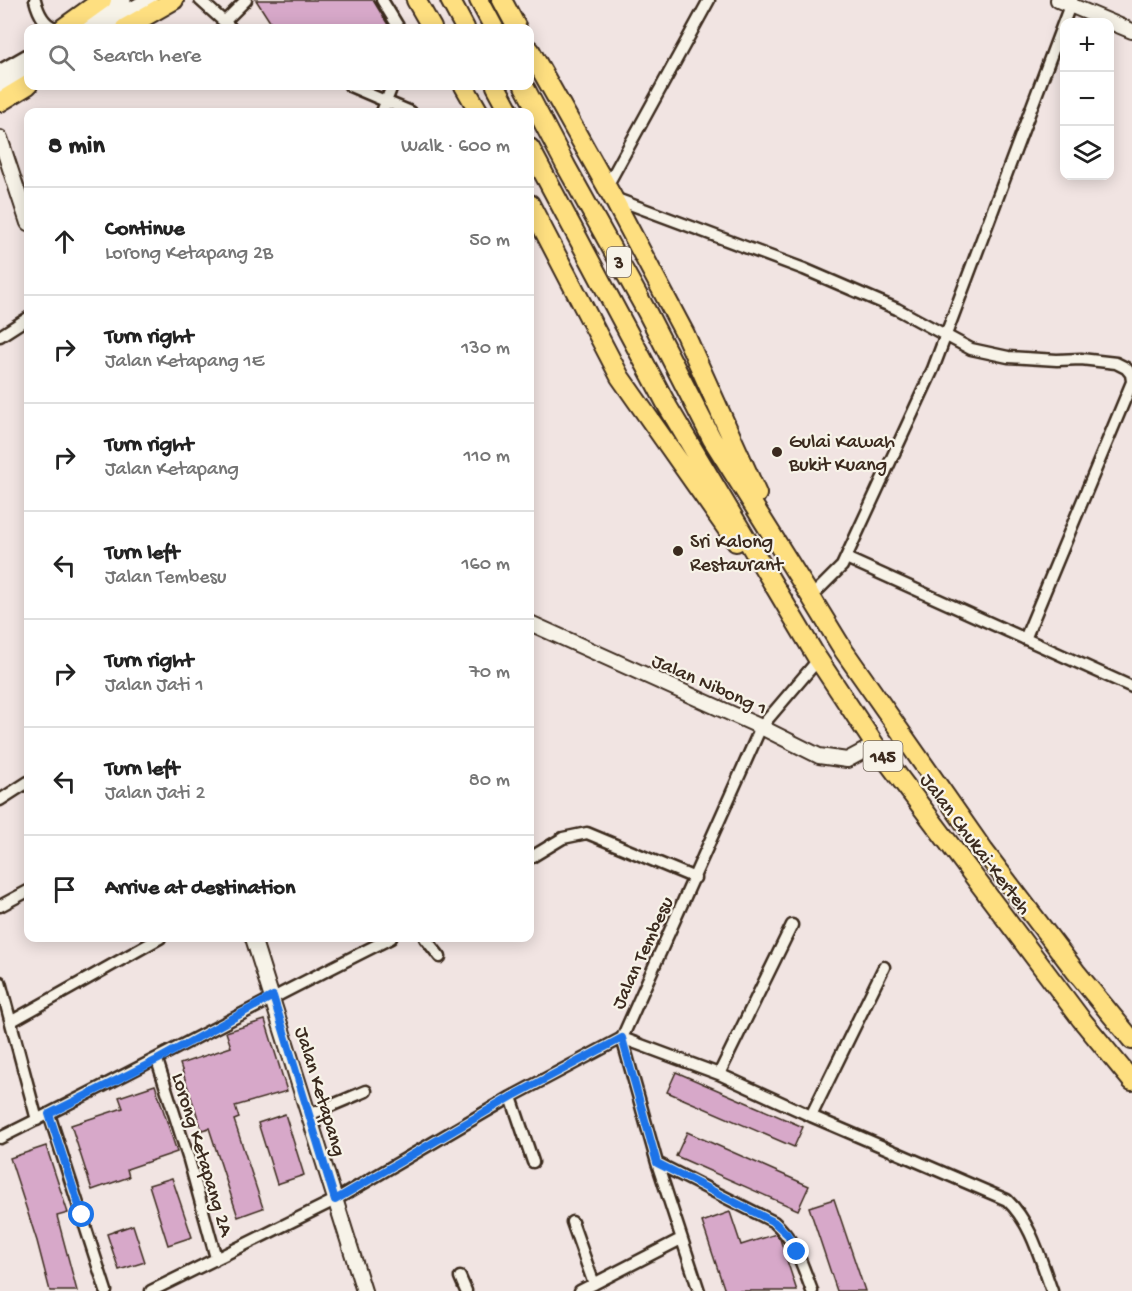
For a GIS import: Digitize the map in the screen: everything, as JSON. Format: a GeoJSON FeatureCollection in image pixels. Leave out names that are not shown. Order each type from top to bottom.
{"type":"FeatureCollection","features":[{"type":"Feature","properties":{"kind":"highway"},"geometry":{"type":"LineString","coordinates":[[69,24],[102,0]]}},
{"type":"Feature","properties":{"kind":"highway"},"geometry":{"type":"LineString","coordinates":[[132,24],[174,0]]}},
{"type":"Feature","properties":{"kind":"highway"},"geometry":{"type":"LineString","coordinates":[[416,0],[430,24]]}},
{"type":"Feature","properties":{"kind":"highway"},"geometry":{"type":"LineString","coordinates":[[450,0],[463,24]]}},
{"type":"Feature","properties":{"kind":"highway"},"geometry":{"type":"LineString","coordinates":[[479,0],[492,24]]}},
{"type":"Feature","properties":{"kind":"highway"},"geometry":{"type":"LineString","coordinates":[[502,0],[515,24]]}},
{"type":"Feature","properties":{"kind":"highway"},"geometry":{"type":"LineString","coordinates":[[534,57],[610,192],[685,334],[722,412],[781,551]]}},
{"type":"Feature","properties":{"kind":"highway"},"geometry":{"type":"LineString","coordinates":[[0,102],[24,87]]}},
{"type":"Feature","properties":{"kind":"highway"},"geometry":{"type":"LineString","coordinates":[[466,90],[477,108]]}},
{"type":"Feature","properties":{"kind":"highway"},"geometry":{"type":"LineString","coordinates":[[498,90],[508,108]]}},
{"type":"Feature","properties":{"kind":"highway","name":"3"},"geometry":{"type":"LineString","coordinates":[[526,90],[647,312],[712,439]]}},
{"type":"Feature","properties":{"kind":"highway","name":"3"},"geometry":{"type":"LineString","coordinates":[[534,155],[669,407]]}},
{"type":"Feature","properties":{"kind":"highway"},"geometry":{"type":"LineString","coordinates":[[534,212],[620,377],[817,658]]}},
{"type":"Feature","properties":{"kind":"highway","name":"Jalan Chukai-Kerteh"},"geometry":{"type":"LineString","coordinates":[[669,407],[817,658],[875,745],[1081,1019],[1132,1080]]}},
{"type":"Feature","properties":{"kind":"highway","name":"Jalan Chukai-Kerteh"},"geometry":{"type":"LineString","coordinates":[[712,439],[844,651],[984,851],[1076,972],[1132,1040]]}},
{"type":"Feature","properties":{"kind":"main road"},"geometry":{"type":"LineString","coordinates":[[83,24],[123,0]]}},
{"type":"Feature","properties":{"kind":"main road"},"geometry":{"type":"LineString","coordinates":[[108,24],[149,0]]}},
{"type":"Feature","properties":{"kind":"main road"},"geometry":{"type":"LineString","coordinates":[[0,74],[24,59]]}},
{"type":"Feature","properties":{"kind":"main road"},"geometry":{"type":"LineString","coordinates":[[0,88],[24,73]]}},
{"type":"Feature","properties":{"kind":"street"},"geometry":{"type":"LineString","coordinates":[[35,0],[41,17],[47,24]]}},
{"type":"Feature","properties":{"kind":"street"},"geometry":{"type":"LineString","coordinates":[[200,0],[225,24]]}},
{"type":"Feature","properties":{"kind":"street"},"geometry":{"type":"LineString","coordinates":[[228,24],[246,0]]}},
{"type":"Feature","properties":{"kind":"street"},"geometry":{"type":"LineString","coordinates":[[382,0],[397,24]]}},
{"type":"Feature","properties":{"kind":"street"},"geometry":{"type":"LineString","coordinates":[[709,0],[610,192],[804,269],[897,309],[971,349],[1008,357],[1081,359],[1116,363],[1126,368],[1131,374],[1132,382],[1025,639]]}},
{"type":"Feature","properties":{"kind":"street"},"geometry":{"type":"LineString","coordinates":[[810,597],[842,566],[933,369],[1067,2],[1132,31]]}},
{"type":"Feature","properties":{"kind":"street"},"geometry":{"type":"LineString","coordinates":[[356,90],[384,108],[391,90]]}},
{"type":"Feature","properties":{"kind":"street"},"geometry":{"type":"LineString","coordinates":[[0,138],[24,211]]}},
{"type":"Feature","properties":{"kind":"street"},"geometry":{"type":"LineString","coordinates":[[0,336],[24,321]]}},
{"type":"Feature","properties":{"kind":"street"},"geometry":{"type":"LineString","coordinates":[[846,558],[1132,687]]}},
{"type":"Feature","properties":{"kind":"street","name":"Jalan Nibong 1"},"geometry":{"type":"LineString","coordinates":[[534,625],[761,727],[819,756],[847,760],[875,745]]}},
{"type":"Feature","properties":{"kind":"street","name":"Jalan Tembesu"},"geometry":{"type":"LineString","coordinates":[[150,1291],[335,1200],[511,1097],[622,1038],[761,727],[817,658]]}},
{"type":"Feature","properties":{"kind":"street"},"geometry":{"type":"LineString","coordinates":[[0,800],[24,785]]}},
{"type":"Feature","properties":{"kind":"street"},"geometry":{"type":"LineString","coordinates":[[534,856],[563,838],[587,834],[694,878]]}},
{"type":"Feature","properties":{"kind":"street"},"geometry":{"type":"LineString","coordinates":[[0,906],[24,893]]}},
{"type":"Feature","properties":{"kind":"street"},"geometry":{"type":"LineString","coordinates":[[719,1074],[792,925]]}},
{"type":"Feature","properties":{"kind":"street"},"geometry":{"type":"LineString","coordinates":[[12,1021],[153,942]]}},
{"type":"Feature","properties":{"kind":"street","name":"Jalan Ketapang"},"geometry":{"type":"LineString","coordinates":[[255,942],[364,1291]]}},
{"type":"Feature","properties":{"kind":"street"},"geometry":{"type":"LineString","coordinates":[[0,1138],[157,1060],[273,996],[383,942]]}},
{"type":"Feature","properties":{"kind":"street"},"geometry":{"type":"LineString","coordinates":[[428,942],[440,957]]}},
{"type":"Feature","properties":{"kind":"street"},"geometry":{"type":"LineString","coordinates":[[811,1116],[884,967]]}},
{"type":"Feature","properties":{"kind":"street"},"geometry":{"type":"LineString","coordinates":[[0,982],[38,1120]]}},
{"type":"Feature","properties":{"kind":"street"},"geometry":{"type":"LineString","coordinates":[[622,1038],[719,1074],[1007,1200],[1027,1224],[1052,1291]]}},
{"type":"Feature","properties":{"kind":"street"},"geometry":{"type":"LineString","coordinates":[[622,1038],[657,1163],[699,1291]]}},
{"type":"Feature","properties":{"kind":"street","name":"Lorong Ketapang 2A"},"geometry":{"type":"LineString","coordinates":[[157,1060],[189,1160],[216,1258]]}},
{"type":"Feature","properties":{"kind":"street"},"geometry":{"type":"LineString","coordinates":[[309,1115],[366,1091]]}},
{"type":"Feature","properties":{"kind":"street"},"geometry":{"type":"LineString","coordinates":[[511,1097],[533,1162]]}},
{"type":"Feature","properties":{"kind":"street"},"geometry":{"type":"LineString","coordinates":[[49,1114],[106,1291]]}},
{"type":"Feature","properties":{"kind":"street"},"geometry":{"type":"LineString","coordinates":[[657,1163],[774,1222],[787,1234],[797,1252],[812,1291]]}},
{"type":"Feature","properties":{"kind":"street"},"geometry":{"type":"LineString","coordinates":[[572,1222],[594,1284]]}},
{"type":"Feature","properties":{"kind":"street"},"geometry":{"type":"LineString","coordinates":[[580,1291],[681,1239]]}},
{"type":"Feature","properties":{"kind":"street"},"geometry":{"type":"LineString","coordinates":[[460,1277],[466,1291]]}},
{"type":"Feature","properties":{"kind":"building"},"geometry":{"type":"Polygon","coordinates":[[[256,0],[373,0],[388,24],[271,24],[256,0]]]}},
{"type":"Feature","properties":{"kind":"building"},"geometry":{"type":"Polygon","coordinates":[[[265,1020],[287,1091],[235,1106],[239,1118],[234,1120],[263,1208],[238,1217],[209,1128],[202,1130],[180,1064],[231,1047],[226,1032],[265,1020]]]}},
{"type":"Feature","properties":{"kind":"building"},"geometry":{"type":"Polygon","coordinates":[[[676,1072],[803,1127],[794,1147],[667,1092],[676,1072]]]}},
{"type":"Feature","properties":{"kind":"building"},"geometry":{"type":"Polygon","coordinates":[[[155,1085],[177,1152],[127,1169],[129,1177],[92,1190],[71,1125],[123,1108],[119,1097],[155,1085]]]}},
{"type":"Feature","properties":{"kind":"building"},"geometry":{"type":"Polygon","coordinates":[[[285,1114],[304,1175],[277,1184],[258,1123],[285,1114]]]}},
{"type":"Feature","properties":{"kind":"building"},"geometry":{"type":"Polygon","coordinates":[[[687,1132],[809,1186],[798,1210],[676,1156],[687,1132]]]}},
{"type":"Feature","properties":{"kind":"building"},"geometry":{"type":"Polygon","coordinates":[[[46,1146],[68,1213],[57,1216],[77,1291],[50,1291],[37,1241],[10,1158],[46,1146]]]}},
{"type":"Feature","properties":{"kind":"building"},"geometry":{"type":"Polygon","coordinates":[[[172,1178],[192,1237],[168,1245],[149,1185],[172,1178]]]}},
{"type":"Feature","properties":{"kind":"building"},"geometry":{"type":"Polygon","coordinates":[[[834,1199],[865,1291],[837,1291],[809,1207],[834,1199]]]}},
{"type":"Feature","properties":{"kind":"building"},"geometry":{"type":"Polygon","coordinates":[[[730,1212],[741,1245],[776,1234],[780,1239],[797,1291],[725,1291],[702,1222],[730,1212]]]}},
{"type":"Feature","properties":{"kind":"building"},"geometry":{"type":"Polygon","coordinates":[[[133,1225],[145,1262],[119,1270],[107,1234],[133,1225]]]}},
{"type":"Feature","properties":{"kind":"place","name":"Gulai Kawah Bukit Kuang"},"geometry":{"type":"Point","coordinates":[777,452]}},
{"type":"Feature","properties":{"kind":"place","name":"Sri Kalong Restaurant"},"geometry":{"type":"Point","coordinates":[678,551]}},
{"type":"Feature","properties":{"kind":"route"},"geometry":{"type":"LineString","coordinates":[[82,1215],[49,1114],[157,1060],[273,996],[335,1200],[511,1097],[622,1038],[657,1163],[774,1222],[787,1234],[797,1252]]}}]}
